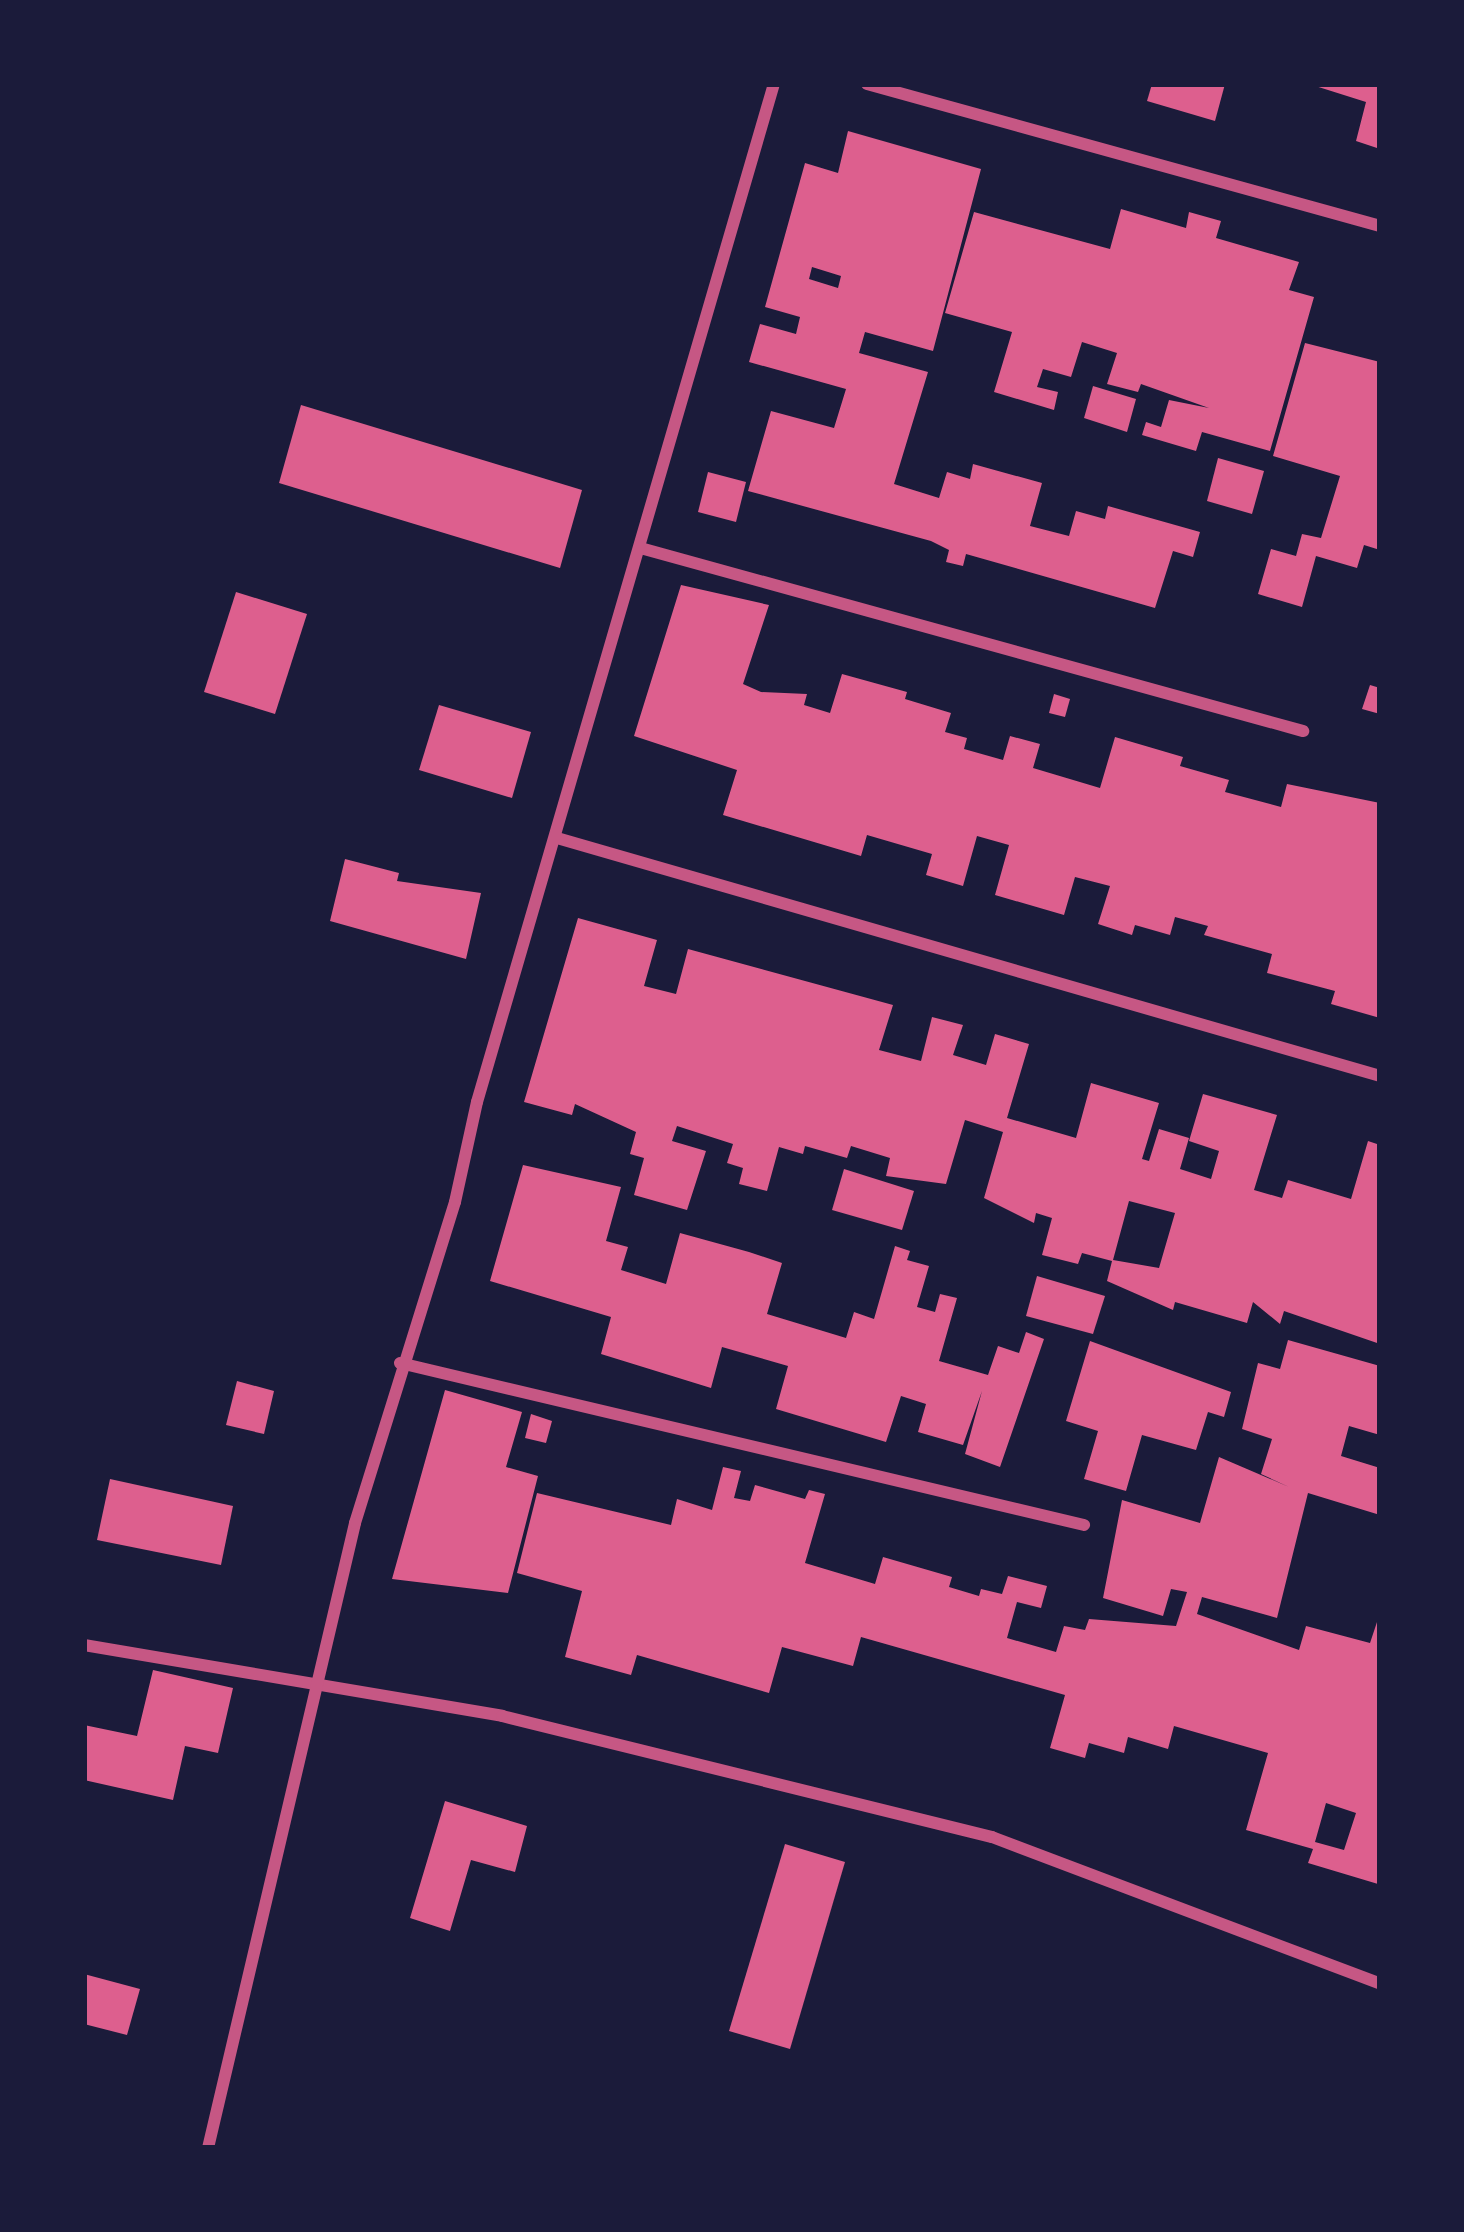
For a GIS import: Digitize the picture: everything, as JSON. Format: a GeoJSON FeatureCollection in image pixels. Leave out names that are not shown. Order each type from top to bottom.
{"type":"FeatureCollection","features":[{"type":"Feature","properties":{"kind":"street"},"geometry":{"type":"LineString","coordinates":[[208,2148],[316,1682],[400,1363],[455,1202],[774,84]]}},
{"type":"Feature","properties":{"kind":"street"},"geometry":{"type":"LineString","coordinates":[[868,84],[1380,226]]}},
{"type":"Feature","properties":{"kind":"street"},"geometry":{"type":"LineString","coordinates":[[644,549],[1303,731]]}},
{"type":"Feature","properties":{"kind":"street"},"geometry":{"type":"LineString","coordinates":[[556,838],[1380,1076]]}},
{"type":"Feature","properties":{"kind":"street"},"geometry":{"type":"LineString","coordinates":[[400,1363],[1084,1525]]}},
{"type":"Feature","properties":{"kind":"street"},"geometry":{"type":"LineString","coordinates":[[84,1645],[502,1716],[992,1837],[1380,1984]]}},
{"type":"Feature","properties":{"kind":"building"},"geometry":{"type":"Polygon","coordinates":[[[1152,84],[1225,84],[1215,121],[1147,101],[1152,84]]]}},
{"type":"Feature","properties":{"kind":"building"},"geometry":{"type":"Polygon","coordinates":[[[1309,84],[1380,84],[1380,149],[1356,141],[1366,102],[1309,84]]]}},
{"type":"Feature","properties":{"kind":"building"},"geometry":{"type":"Polygon","coordinates":[[[848,131],[981,169],[933,351],[865,332],[859,353],[928,372],[894,484],[939,498],[947,472],[970,479],[973,464],[1042,483],[1030,526],[1069,536],[1076,511],[1105,519],[1108,506],[1200,532],[1193,557],[1173,551],[1155,608],[966,554],[963,566],[946,562],[949,550],[931,541],[748,491],[771,411],[834,428],[846,389],[749,362],[760,324],[796,334],[800,317],[765,307],[805,163],[838,173],[848,131]],[[812,267],[809,279],[838,288],[841,276],[812,267]]]}},
{"type":"Feature","properties":{"kind":"building"},"geometry":{"type":"Polygon","coordinates":[[[1121,209],[1186,228],[1189,212],[1221,221],[1216,238],[1299,262],[1289,290],[1314,297],[1270,451],[1202,432],[1196,451],[1142,435],[1146,422],[1161,427],[1169,400],[1209,408],[1141,384],[1138,392],[1107,384],[1117,353],[1082,342],[1071,377],[1043,369],[1037,387],[1058,392],[1054,410],[994,392],[1012,332],[945,313],[974,212],[1110,249],[1121,209]]]}},
{"type":"Feature","properties":{"kind":"building"},"geometry":{"type":"Polygon","coordinates":[[[1305,343],[1380,362],[1380,550],[1364,545],[1357,568],[1316,556],[1302,607],[1258,594],[1271,549],[1296,556],[1302,534],[1321,538],[1340,476],[1273,456],[1305,343]]]}},
{"type":"Feature","properties":{"kind":"building"},"geometry":{"type":"Polygon","coordinates":[[[1093,386],[1136,399],[1127,432],[1084,418],[1093,386]]]}},
{"type":"Feature","properties":{"kind":"building"},"geometry":{"type":"Polygon","coordinates":[[[301,405],[582,490],[560,568],[279,483],[301,405]]]}},
{"type":"Feature","properties":{"kind":"building"},"geometry":{"type":"Polygon","coordinates":[[[1218,458],[1264,471],[1252,514],[1207,501],[1218,458]]]}},
{"type":"Feature","properties":{"kind":"building"},"geometry":{"type":"Polygon","coordinates":[[[708,472],[746,482],[736,522],[698,512],[708,472]]]}},
{"type":"Feature","properties":{"kind":"building"},"geometry":{"type":"Polygon","coordinates":[[[681,585],[769,605],[743,684],[761,692],[807,694],[804,705],[830,713],[842,674],[907,692],[905,699],[951,713],[945,732],[967,738],[964,749],[1003,760],[1010,736],[1040,744],[1033,768],[1100,788],[1115,737],[1183,757],[1180,766],[1229,780],[1225,792],[1281,807],[1287,784],[1380,803],[1380,1018],[1331,1004],[1335,991],[1267,973],[1272,954],[1204,935],[1208,926],[1175,917],[1170,935],[1135,925],[1132,935],[1098,924],[1110,886],[1075,877],[1064,915],[995,895],[1009,845],[977,836],[963,886],[926,875],[932,854],[867,835],[861,856],[723,815],[737,770],[634,736],[681,585]]]}},
{"type":"Feature","properties":{"kind":"building"},"geometry":{"type":"Polygon","coordinates":[[[236,592],[307,614],[275,714],[204,692],[236,592]]]}},
{"type":"Feature","properties":{"kind":"building"},"geometry":{"type":"Polygon","coordinates":[[[1370,685],[1380,688],[1380,714],[1362,709],[1370,685]]]}},
{"type":"Feature","properties":{"kind":"building"},"geometry":{"type":"Polygon","coordinates":[[[1054,694],[1070,699],[1065,717],[1049,713],[1054,694]]]}},
{"type":"Feature","properties":{"kind":"building"},"geometry":{"type":"Polygon","coordinates":[[[439,705],[531,732],[512,798],[419,770],[439,705]]]}},
{"type":"Feature","properties":{"kind":"building"},"geometry":{"type":"Polygon","coordinates":[[[345,859],[399,873],[397,881],[481,893],[466,959],[330,921],[345,859]]]}},
{"type":"Feature","properties":{"kind":"building"},"geometry":{"type":"Polygon","coordinates":[[[578,918],[657,940],[644,986],[676,994],[688,949],[893,1005],[879,1050],[921,1061],[932,1017],[963,1025],[953,1055],[986,1065],[995,1034],[1029,1044],[1007,1118],[1076,1138],[1091,1083],[1159,1103],[1142,1159],[1149,1161],[1159,1129],[1189,1138],[1180,1169],[1211,1179],[1219,1151],[1189,1141],[1203,1094],[1277,1115],[1254,1190],[1282,1198],[1288,1180],[1351,1199],[1368,1141],[1380,1145],[1380,1344],[1284,1311],[1280,1324],[1253,1302],[1247,1323],[1175,1302],[1173,1310],[1107,1281],[1112,1261],[1082,1253],[1078,1264],[1042,1255],[1052,1218],[1036,1213],[1034,1223],[984,1198],[1003,1132],[965,1120],[946,1184],[886,1176],[890,1158],[851,1146],[847,1158],[805,1146],[803,1154],[779,1147],[767,1191],[739,1184],[743,1168],[727,1163],[733,1144],[677,1126],[672,1141],[706,1151],[687,1210],[634,1195],[644,1158],[630,1154],[636,1132],[575,1104],[572,1115],[524,1102],[578,918]],[[1129,1201],[1113,1260],[1159,1268],[1175,1213],[1129,1201]]]}},
{"type":"Feature","properties":{"kind":"building"},"geometry":{"type":"Polygon","coordinates":[[[523,1165],[621,1187],[606,1241],[628,1247],[621,1270],[666,1284],[680,1233],[749,1252],[782,1263],[767,1314],[846,1338],[854,1312],[874,1319],[895,1246],[910,1251],[907,1260],[929,1266],[917,1307],[935,1312],[940,1294],[957,1298],[939,1361],[988,1375],[998,1346],[1019,1353],[1026,1332],[1044,1339],[1000,1467],[965,1454],[982,1391],[963,1445],[918,1432],[926,1404],[901,1396],[886,1442],[776,1409],[788,1366],[722,1347],[711,1388],[601,1354],[611,1317],[490,1281],[523,1165]]]}},
{"type":"Feature","properties":{"kind":"building"},"geometry":{"type":"Polygon","coordinates":[[[844,1169],[914,1191],[902,1230],[832,1210],[844,1169]]]}},
{"type":"Feature","properties":{"kind":"building"},"geometry":{"type":"Polygon","coordinates":[[[1037,1276],[1105,1296],[1093,1334],[1026,1316],[1037,1276]]]}},
{"type":"Feature","properties":{"kind":"building"},"geometry":{"type":"Polygon","coordinates":[[[1288,1340],[1380,1366],[1380,1435],[1349,1426],[1341,1456],[1380,1468],[1380,1515],[1308,1493],[1277,1618],[1202,1597],[1197,1614],[1299,1650],[1306,1626],[1370,1643],[1380,1613],[1378,1884],[1308,1863],[1313,1849],[1246,1830],[1268,1753],[1174,1726],[1168,1749],[1128,1737],[1124,1753],[1089,1743],[1085,1758],[1050,1748],[1065,1695],[861,1637],[853,1666],[782,1647],[769,1693],[637,1655],[631,1675],[565,1657],[582,1591],[517,1573],[537,1493],[671,1525],[677,1499],[712,1510],[723,1467],[741,1471],[734,1498],[750,1501],[755,1485],[805,1499],[809,1490],[825,1494],[805,1563],[875,1584],[883,1557],[952,1577],[949,1587],[979,1596],[981,1589],[1002,1594],[1008,1576],[1047,1586],[1041,1608],[1017,1602],[1007,1638],[1056,1652],[1064,1626],[1085,1630],[1089,1619],[1176,1626],[1187,1592],[1171,1589],[1163,1616],[1103,1598],[1122,1500],[1200,1523],[1219,1457],[1289,1487],[1261,1474],[1272,1439],[1242,1429],[1258,1363],[1280,1369],[1288,1340]],[[1326,1803],[1315,1842],[1344,1850],[1356,1813],[1326,1803]]]}},
{"type":"Feature","properties":{"kind":"building"},"geometry":{"type":"Polygon","coordinates":[[[1090,1341],[1231,1392],[1224,1417],[1208,1412],[1196,1450],[1142,1435],[1126,1491],[1084,1479],[1098,1431],[1066,1421],[1090,1341]]]}},
{"type":"Feature","properties":{"kind":"building"},"geometry":{"type":"Polygon","coordinates":[[[237,1381],[274,1391],[264,1434],[226,1425],[237,1381]]]}},
{"type":"Feature","properties":{"kind":"building"},"geometry":{"type":"Polygon","coordinates":[[[445,1390],[522,1412],[506,1467],[538,1476],[508,1593],[392,1579],[445,1390]]]}},
{"type":"Feature","properties":{"kind":"building"},"geometry":{"type":"Polygon","coordinates":[[[531,1414],[552,1421],[546,1443],[525,1438],[531,1414]]]}},
{"type":"Feature","properties":{"kind":"building"},"geometry":{"type":"Polygon","coordinates":[[[110,1479],[233,1506],[221,1565],[97,1540],[110,1479]]]}},
{"type":"Feature","properties":{"kind":"building"},"geometry":{"type":"Polygon","coordinates":[[[153,1670],[233,1688],[218,1753],[185,1746],[173,1800],[84,1780],[84,1725],[137,1736],[153,1670]]]}},
{"type":"Feature","properties":{"kind":"building"},"geometry":{"type":"Polygon","coordinates":[[[445,1801],[527,1826],[515,1872],[471,1860],[450,1931],[410,1918],[445,1801]]]}},
{"type":"Feature","properties":{"kind":"building"},"geometry":{"type":"Polygon","coordinates":[[[785,1844],[845,1862],[790,2049],[729,2031],[785,1844]]]}},
{"type":"Feature","properties":{"kind":"building"},"geometry":{"type":"Polygon","coordinates":[[[84,1974],[140,1989],[127,2035],[84,2024],[84,1974]]]}}]}
